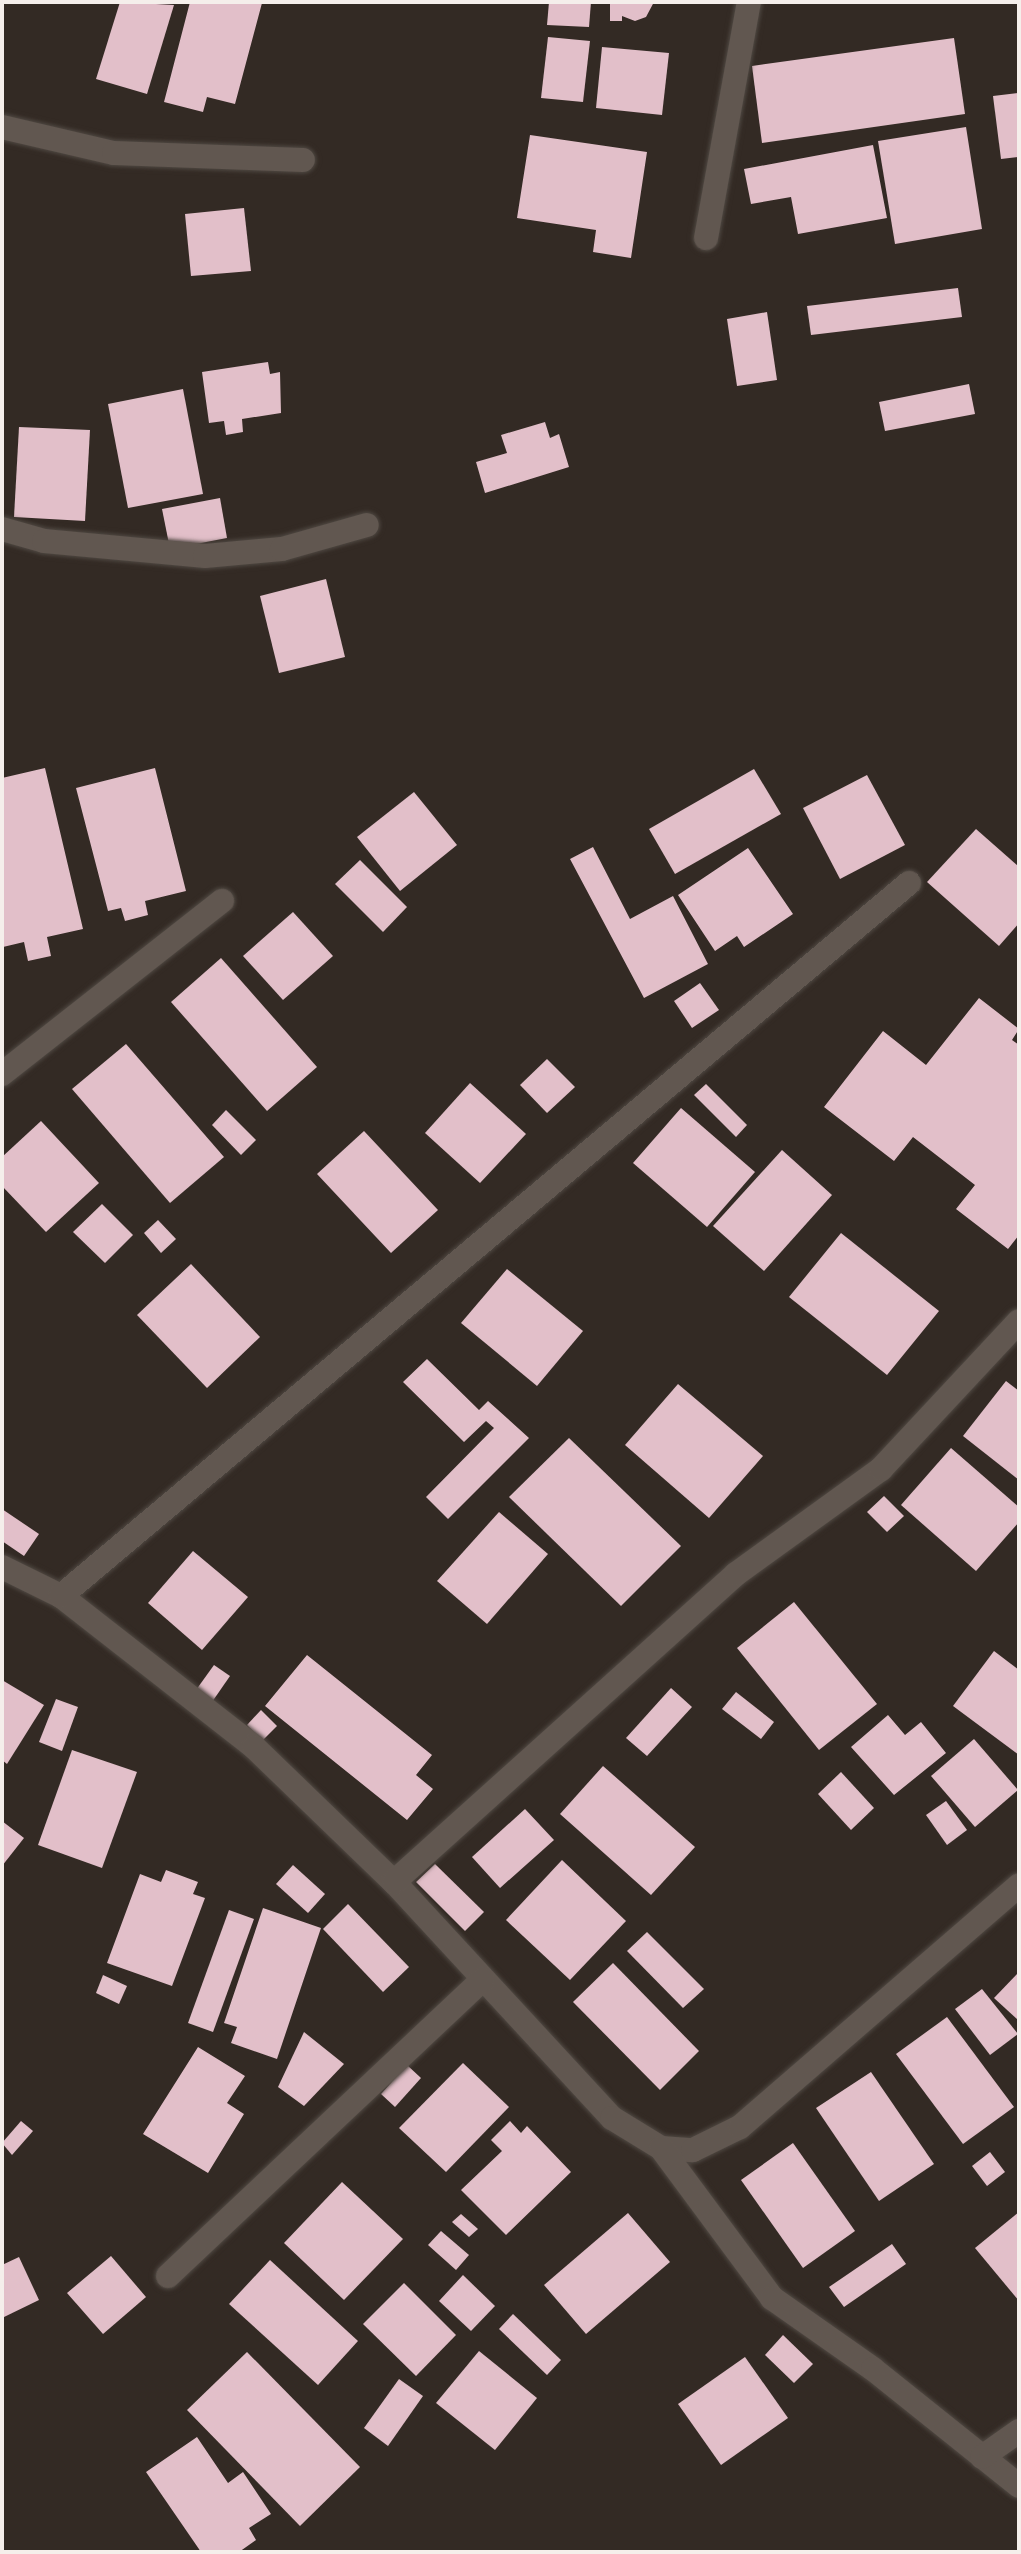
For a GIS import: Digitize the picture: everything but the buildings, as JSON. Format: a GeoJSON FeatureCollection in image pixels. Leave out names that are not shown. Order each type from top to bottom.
{"type":"FeatureCollection","features":[{"type":"Feature","properties":{"kind":"street"},"geometry":{"type":"LineString","coordinates":[[706,238],[749,2]]}},
{"type":"Feature","properties":{"kind":"street"},"geometry":{"type":"LineString","coordinates":[[2,127],[114,153],[303,160]]}},
{"type":"Feature","properties":{"kind":"street"},"geometry":{"type":"LineString","coordinates":[[2,529],[44,541],[205,556],[282,549],[367,525]]}},
{"type":"Feature","properties":{"kind":"street"},"geometry":{"type":"LineString","coordinates":[[61,1596],[909,883]]}},
{"type":"Feature","properties":{"kind":"street"},"geometry":{"type":"LineString","coordinates":[[2,1074],[222,901]]}},
{"type":"Feature","properties":{"kind":"street"},"geometry":{"type":"LineString","coordinates":[[394,1882],[736,1574],[881,1469],[1019,1321]]}},
{"type":"Feature","properties":{"kind":"street"},"geometry":{"type":"LineString","coordinates":[[2,1567],[61,1596],[254,1747],[394,1882],[612,2118],[661,2148],[772,2298],[873,2369],[1019,2486]]}},
{"type":"Feature","properties":{"kind":"street"},"geometry":{"type":"LineString","coordinates":[[661,2148],[693,2150],[740,2127],[1019,1885]]}},
{"type":"Feature","properties":{"kind":"street"},"geometry":{"type":"LineString","coordinates":[[168,2276],[482,1980]]}},
{"type":"Feature","properties":{"kind":"street"},"geometry":{"type":"LineString","coordinates":[[982,2457],[1019,2431]]}}]}
